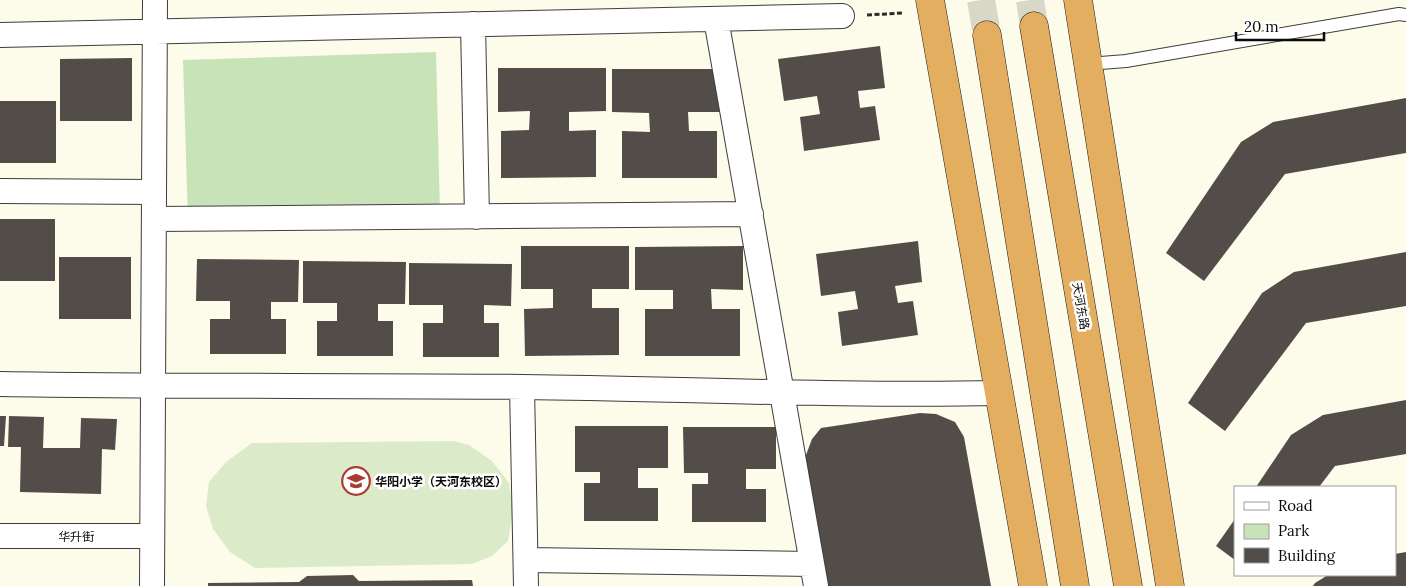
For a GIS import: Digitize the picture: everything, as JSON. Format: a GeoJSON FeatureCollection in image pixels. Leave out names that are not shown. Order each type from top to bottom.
{"type":"FeatureCollection","features":[{"type":"Feature","properties":{"kind":"highway"},"geometry":{"type":"LineString","coordinates":[[1078,0],[1170,586]]}},
{"type":"Feature","properties":{"kind":"highway"},"geometry":{"type":"LineString","coordinates":[[926,4],[1000,393],[1033,586]]}},
{"type":"Feature","properties":{"kind":"highway","name":"天河东路"},"geometry":{"type":"LineString","coordinates":[[1034,26],[1128,586]]}},
{"type":"Feature","properties":{"kind":"highway"},"geometry":{"type":"LineString","coordinates":[[987,35],[1075,586]]}},
{"type":"Feature","properties":{"kind":"street"},"geometry":{"type":"LineString","coordinates":[[152,586],[155,0]]}},
{"type":"Feature","properties":{"kind":"street"},"geometry":{"type":"LineString","coordinates":[[0,35],[842,16]]}},
{"type":"Feature","properties":{"kind":"street"},"geometry":{"type":"LineString","coordinates":[[526,560],[814,575],[716,19]]}},
{"type":"Feature","properties":{"kind":"street"},"geometry":{"type":"LineString","coordinates":[[473,24],[477,217]]}},
{"type":"Feature","properties":{"kind":"street"},"geometry":{"type":"LineString","coordinates":[[0,190],[154,192]]}},
{"type":"Feature","properties":{"kind":"street"},"geometry":{"type":"LineString","coordinates":[[154,220],[751,214]]}},
{"type":"Feature","properties":{"kind":"street"},"geometry":{"type":"LineString","coordinates":[[0,384],[153,387],[522,387],[782,392],[1000,393]]}},
{"type":"Feature","properties":{"kind":"street"},"geometry":{"type":"LineString","coordinates":[[522,387],[526,586]]}},
{"type":"Feature","properties":{"kind":"street","name":"华升街"},"geometry":{"type":"LineString","coordinates":[[0,536],[152,536]]}},
{"type":"Feature","properties":{"kind":"lane"},"geometry":{"type":"LineString","coordinates":[[1088,64],[1126,61],[1399,14],[1406,15]]}},
{"type":"Feature","properties":{"kind":"path"},"geometry":{"type":"LineString","coordinates":[[842,16],[926,4]]}},
{"type":"Feature","properties":{"kind":"green space"},"geometry":{"type":"Polygon","coordinates":[[[436,52],[440,214],[188,221],[183,60],[436,52]]]}},
{"type":"Feature","properties":{"kind":"green space","name":"华阳小学（天河东校区）"},"geometry":{"type":"Polygon","coordinates":[[[454,441],[469,445],[492,461],[509,483],[513,509],[508,541],[492,556],[472,564],[255,568],[230,552],[213,529],[206,506],[209,482],[226,462],[252,443],[454,441]]]}},
{"type":"Feature","properties":{"kind":"building"},"geometry":{"type":"Polygon","coordinates":[[[880,46],[885,88],[858,91],[860,108],[875,106],[880,140],[804,151],[800,117],[820,114],[817,96],[784,101],[778,59],[880,46]]]}},
{"type":"Feature","properties":{"kind":"building"},"geometry":{"type":"Polygon","coordinates":[[[132,58],[132,121],[60,121],[60,59],[132,58]]]}},
{"type":"Feature","properties":{"kind":"building"},"geometry":{"type":"Polygon","coordinates":[[[498,68],[606,68],[606,111],[569,112],[569,131],[596,130],[596,177],[501,178],[501,131],[529,130],[530,111],[498,112],[498,68]]]}},
{"type":"Feature","properties":{"kind":"building"},"geometry":{"type":"Polygon","coordinates":[[[612,69],[720,69],[720,112],[688,112],[689,131],[717,131],[717,178],[622,178],[622,131],[650,132],[649,113],[612,112],[612,69]]]}},
{"type":"Feature","properties":{"kind":"building"},"geometry":{"type":"Polygon","coordinates":[[[1406,98],[1406,153],[1285,174],[1204,281],[1166,253],[1241,142],[1273,122],[1406,98]]]}},
{"type":"Feature","properties":{"kind":"building"},"geometry":{"type":"Polygon","coordinates":[[[0,101],[56,101],[56,163],[0,163],[0,101]]]}},
{"type":"Feature","properties":{"kind":"building"},"geometry":{"type":"Polygon","coordinates":[[[0,219],[55,219],[55,281],[0,281],[0,219]]]}},
{"type":"Feature","properties":{"kind":"building"},"geometry":{"type":"Polygon","coordinates":[[[918,241],[922,282],[895,286],[898,303],[913,301],[918,335],[842,346],[838,312],[858,309],[855,291],[821,296],[816,254],[918,241]]]}},
{"type":"Feature","properties":{"kind":"building"},"geometry":{"type":"Polygon","coordinates":[[[521,246],[629,246],[629,289],[592,289],[592,308],[619,308],[619,355],[525,356],[524,309],[553,308],[553,289],[521,289],[521,246]]]}},
{"type":"Feature","properties":{"kind":"building"},"geometry":{"type":"Polygon","coordinates":[[[743,246],[743,290],[711,289],[712,309],[740,309],[740,356],[645,356],[645,309],[673,309],[673,290],[635,290],[635,247],[743,246]]]}},
{"type":"Feature","properties":{"kind":"building"},"geometry":{"type":"Polygon","coordinates":[[[1406,252],[1406,306],[1306,323],[1225,431],[1188,403],[1262,293],[1294,272],[1406,252]]]}},
{"type":"Feature","properties":{"kind":"building"},"geometry":{"type":"Polygon","coordinates":[[[59,257],[131,257],[131,319],[59,319],[59,257]]]}},
{"type":"Feature","properties":{"kind":"building"},"geometry":{"type":"Polygon","coordinates":[[[197,259],[299,260],[298,302],[271,302],[271,319],[286,319],[286,354],[210,354],[210,319],[230,319],[230,301],[196,301],[197,259]]]}},
{"type":"Feature","properties":{"kind":"building"},"geometry":{"type":"Polygon","coordinates":[[[303,261],[406,262],[405,304],[378,304],[378,321],[393,321],[393,356],[317,356],[317,321],[337,321],[337,303],[303,303],[303,261]]]}},
{"type":"Feature","properties":{"kind":"building"},"geometry":{"type":"Polygon","coordinates":[[[409,263],[512,264],[511,306],[484,305],[484,323],[499,323],[499,357],[423,357],[423,323],[443,323],[443,305],[409,305],[409,263]]]}},
{"type":"Feature","properties":{"kind":"building"},"geometry":{"type":"Polygon","coordinates":[[[1406,400],[1406,454],[1335,466],[1320,486],[1257,486],[1291,435],[1323,415],[1406,400]]]}},
{"type":"Feature","properties":{"kind":"building"},"geometry":{"type":"Polygon","coordinates":[[[920,413],[936,414],[955,422],[964,437],[991,586],[821,586],[803,480],[806,455],[812,439],[821,428],[920,413]]]}},
{"type":"Feature","properties":{"kind":"building"},"geometry":{"type":"Polygon","coordinates":[[[0,416],[6,416],[4,446],[0,446],[0,416]]]}},
{"type":"Feature","properties":{"kind":"building"},"geometry":{"type":"Polygon","coordinates":[[[9,416],[44,417],[43,448],[80,448],[81,418],[117,419],[115,450],[102,449],[101,494],[20,492],[21,447],[8,447],[9,416]]]}},
{"type":"Feature","properties":{"kind":"building"},"geometry":{"type":"Polygon","coordinates":[[[575,426],[668,426],[668,468],[638,468],[638,488],[658,488],[658,521],[584,521],[584,483],[600,483],[600,472],[575,472],[575,426]]]}},
{"type":"Feature","properties":{"kind":"building"},"geometry":{"type":"Polygon","coordinates":[[[683,427],[776,427],[776,469],[746,469],[746,489],[766,489],[766,522],[692,522],[692,484],[708,484],[708,473],[684,473],[683,427]]]}},
{"type":"Feature","properties":{"kind":"building"},"geometry":{"type":"Polygon","coordinates":[[[1234,520],[1234,559],[1216,546],[1234,520]]]}},
{"type":"Feature","properties":{"kind":"building"},"geometry":{"type":"Polygon","coordinates":[[[1406,552],[1406,586],[1313,586],[1326,576],[1396,576],[1396,554],[1406,552]]]}},
{"type":"Feature","properties":{"kind":"building"},"geometry":{"type":"Polygon","coordinates":[[[353,575],[359,581],[472,580],[473,586],[208,586],[208,583],[299,582],[307,576],[353,575]]]}},
{"type":"Feature","properties":{"kind":"tunnel"},"geometry":{"type":"LineString","coordinates":[[981,0],[987,35]]}},
{"type":"Feature","properties":{"kind":"tunnel"},"geometry":{"type":"LineString","coordinates":[[1030,0],[1034,26]]}},
{"type":"Feature","properties":{"kind":"place","name":"华阳小学（天河东校区）"},"geometry":{"type":"Point","coordinates":[356,481]}}]}
